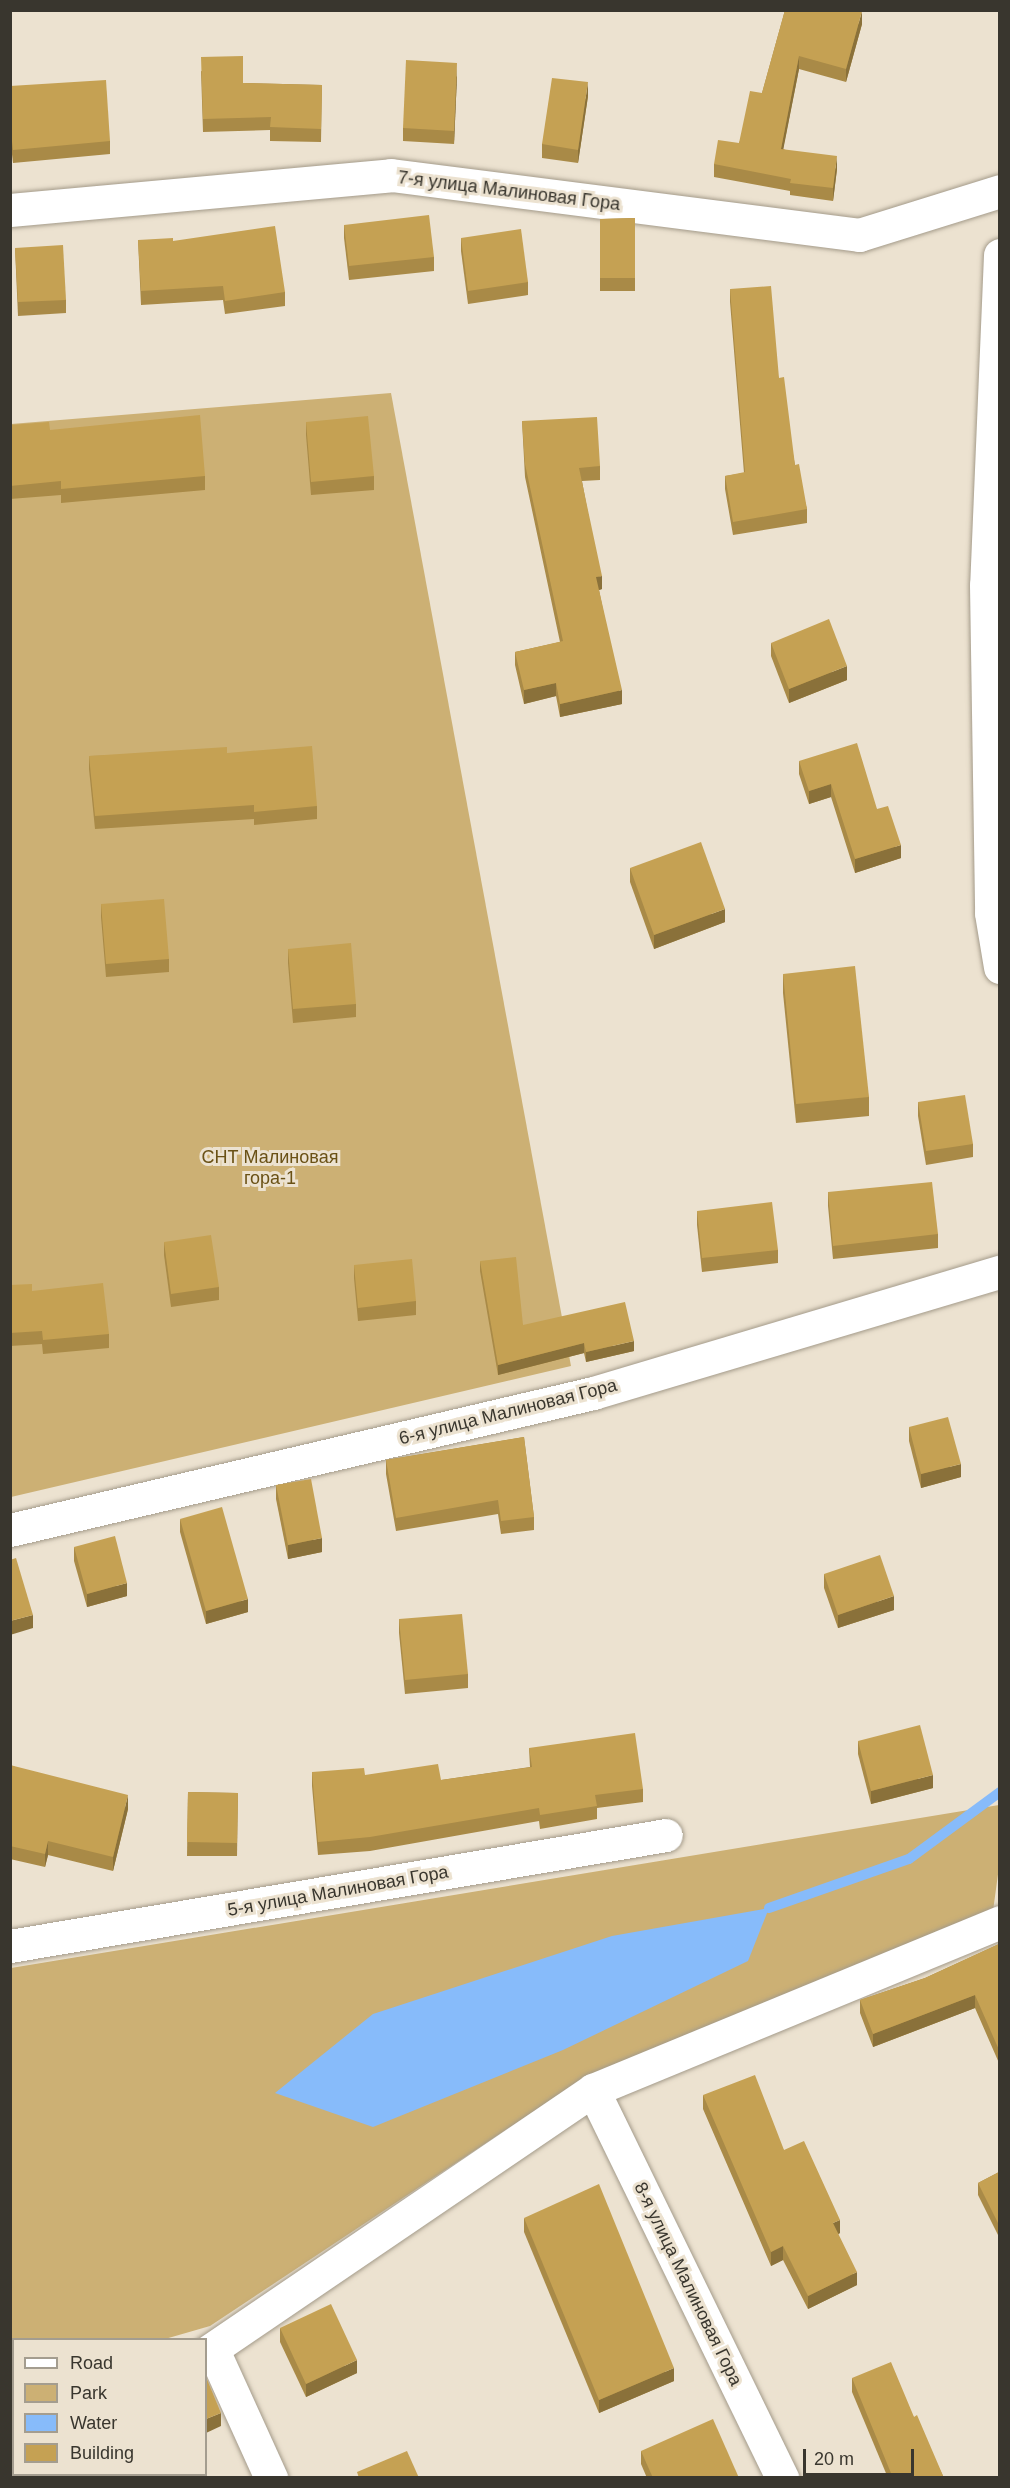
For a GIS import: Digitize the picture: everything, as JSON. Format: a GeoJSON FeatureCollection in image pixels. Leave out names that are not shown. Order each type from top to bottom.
{"type":"FeatureCollection","features":[{"type":"Feature","properties":{"kind":"street","name":"7-я улица Малиновая Гора"},"geometry":{"type":"LineString","coordinates":[[10,210],[391,175],[859,236],[999,191]]}},
{"type":"Feature","properties":{"kind":"street"},"geometry":{"type":"LineString","coordinates":[[999,255],[986,585],[991,913],[999,967]]}},
{"type":"Feature","properties":{"kind":"street","name":"6-я улица Малиновая Гора"},"geometry":{"type":"LineString","coordinates":[[10,1530],[593,1393],[999,1272]]}},
{"type":"Feature","properties":{"kind":"street","name":"5-я улица Малиновая Гора"},"geometry":{"type":"LineString","coordinates":[[10,1946],[666,1835]]}},
{"type":"Feature","properties":{"kind":"street"},"geometry":{"type":"LineString","coordinates":[[271,2478],[209,2352],[593,2090],[999,1922]]}},
{"type":"Feature","properties":{"kind":"street","name":"8-я улица Малиновая Гора"},"geometry":{"type":"LineString","coordinates":[[593,2090],[782,2478]]}},
{"type":"Feature","properties":{"kind":"green space","name":"СНТ Малиновая гора-1"},"geometry":{"type":"Polygon","coordinates":[[[391,393],[571,1366],[11,1497],[11,424],[391,393]]]}},
{"type":"Feature","properties":{"kind":"green space"},"geometry":{"type":"Polygon","coordinates":[[[999,1805],[999,1867],[993,1911],[587,2076],[210,2326],[168,2338],[12,2338],[11,2386],[11,1968],[999,1805]]]}},
{"type":"Feature","properties":{"kind":"water"},"geometry":{"type":"Polygon","coordinates":[[[769,1908],[748,1961],[563,2050],[373,2127],[275,2093],[373,2014],[612,1936],[769,1908]]]}},
{"type":"Feature","properties":{"kind":"building"},"geometry":{"type":"Polygon","coordinates":[[[785,10],[862,11],[846,69],[799,56],[781,149],[837,156],[833,188],[790,183],[791,179],[714,164],[718,140],[739,143],[750,91],[762,93],[785,10]]]}},
{"type":"Feature","properties":{"kind":"building"},"geometry":{"type":"Polygon","coordinates":[[[243,56],[243,83],[322,85],[321,129],[270,127],[271,117],[203,119],[201,57],[243,56]]]}},
{"type":"Feature","properties":{"kind":"building"},"geometry":{"type":"Polygon","coordinates":[[[406,60],[457,63],[454,131],[403,128],[406,60]]]}},
{"type":"Feature","properties":{"kind":"building"},"geometry":{"type":"Polygon","coordinates":[[[552,78],[588,82],[578,150],[542,144],[552,78]]]}},
{"type":"Feature","properties":{"kind":"building"},"geometry":{"type":"Polygon","coordinates":[[[106,80],[110,141],[13,150],[10,86],[106,80]]]}},
{"type":"Feature","properties":{"kind":"building"},"geometry":{"type":"Polygon","coordinates":[[[429,215],[434,257],[349,266],[344,225],[429,215]]]}},
{"type":"Feature","properties":{"kind":"building"},"geometry":{"type":"Polygon","coordinates":[[[635,218],[635,278],[600,278],[600,219],[635,218]]]}},
{"type":"Feature","properties":{"kind":"building"},"geometry":{"type":"Polygon","coordinates":[[[275,226],[285,292],[225,301],[223,286],[141,291],[138,240],[173,238],[173,241],[275,226]]]}},
{"type":"Feature","properties":{"kind":"building"},"geometry":{"type":"Polygon","coordinates":[[[521,229],[528,282],[468,291],[461,238],[521,229]]]}},
{"type":"Feature","properties":{"kind":"building"},"geometry":{"type":"Polygon","coordinates":[[[63,245],[66,300],[18,302],[15,248],[63,245]]]}},
{"type":"Feature","properties":{"kind":"building"},"geometry":{"type":"Polygon","coordinates":[[[771,286],[779,378],[784,377],[795,465],[799,464],[807,509],[733,522],[725,476],[745,472],[730,289],[771,286]]]}},
{"type":"Feature","properties":{"kind":"building"},"geometry":{"type":"Polygon","coordinates":[[[200,415],[205,476],[61,489],[61,481],[10,486],[10,425],[49,422],[50,430],[200,415]]]}},
{"type":"Feature","properties":{"kind":"building"},"geometry":{"type":"Polygon","coordinates":[[[368,416],[374,476],[311,482],[306,422],[368,416]]]}},
{"type":"Feature","properties":{"kind":"building"},"geometry":{"type":"Polygon","coordinates":[[[597,417],[600,466],[579,468],[602,576],[596,577],[622,690],[560,704],[556,683],[524,690],[515,652],[563,641],[525,464],[522,421],[597,417]]]}},
{"type":"Feature","properties":{"kind":"building"},"geometry":{"type":"Polygon","coordinates":[[[829,619],[847,666],[789,689],[771,643],[829,619]]]}},
{"type":"Feature","properties":{"kind":"building"},"geometry":{"type":"Polygon","coordinates":[[[857,743],[877,809],[888,806],[901,845],[855,859],[831,784],[809,791],[799,761],[857,743]]]}},
{"type":"Feature","properties":{"kind":"building"},"geometry":{"type":"Polygon","coordinates":[[[312,746],[317,806],[254,812],[254,805],[95,816],[89,756],[227,747],[227,753],[312,746]]]}},
{"type":"Feature","properties":{"kind":"building"},"geometry":{"type":"Polygon","coordinates":[[[701,842],[725,909],[654,935],[630,868],[701,842]]]}},
{"type":"Feature","properties":{"kind":"building"},"geometry":{"type":"Polygon","coordinates":[[[164,899],[169,959],[106,964],[101,904],[164,899]]]}},
{"type":"Feature","properties":{"kind":"building"},"geometry":{"type":"Polygon","coordinates":[[[351,943],[356,1004],[293,1009],[288,949],[351,943]]]}},
{"type":"Feature","properties":{"kind":"building"},"geometry":{"type":"Polygon","coordinates":[[[855,966],[869,1097],[796,1104],[783,974],[855,966]]]}},
{"type":"Feature","properties":{"kind":"building"},"geometry":{"type":"Polygon","coordinates":[[[965,1095],[973,1144],[926,1151],[918,1102],[965,1095]]]}},
{"type":"Feature","properties":{"kind":"building"},"geometry":{"type":"Polygon","coordinates":[[[932,1182],[938,1234],[833,1246],[828,1192],[932,1182]]]}},
{"type":"Feature","properties":{"kind":"building"},"geometry":{"type":"Polygon","coordinates":[[[772,1202],[778,1250],[702,1258],[697,1211],[772,1202]]]}},
{"type":"Feature","properties":{"kind":"building"},"geometry":{"type":"Polygon","coordinates":[[[211,1235],[219,1287],[171,1294],[164,1242],[211,1235]]]}},
{"type":"Feature","properties":{"kind":"building"},"geometry":{"type":"Polygon","coordinates":[[[516,1257],[523,1325],[625,1302],[634,1341],[586,1352],[584,1343],[498,1365],[480,1261],[516,1257]]]}},
{"type":"Feature","properties":{"kind":"building"},"geometry":{"type":"Polygon","coordinates":[[[412,1259],[416,1301],[358,1308],[354,1265],[412,1259]]]}},
{"type":"Feature","properties":{"kind":"building"},"geometry":{"type":"Polygon","coordinates":[[[103,1283],[109,1334],[43,1340],[42,1331],[10,1333],[10,1285],[32,1284],[32,1291],[103,1283]]]}},
{"type":"Feature","properties":{"kind":"building"},"geometry":{"type":"Polygon","coordinates":[[[948,1417],[961,1464],[921,1474],[909,1427],[948,1417]]]}},
{"type":"Feature","properties":{"kind":"building"},"geometry":{"type":"Polygon","coordinates":[[[524,1437],[534,1517],[501,1521],[498,1500],[396,1518],[386,1460],[524,1437]]]}},
{"type":"Feature","properties":{"kind":"building"},"geometry":{"type":"Polygon","coordinates":[[[311,1479],[322,1538],[288,1545],[276,1485],[311,1479]]]}},
{"type":"Feature","properties":{"kind":"building"},"geometry":{"type":"Polygon","coordinates":[[[222,1507],[248,1599],[206,1611],[180,1519],[222,1507]]]}},
{"type":"Feature","properties":{"kind":"building"},"geometry":{"type":"Polygon","coordinates":[[[115,1536],[127,1583],[87,1594],[74,1547],[115,1536]]]}},
{"type":"Feature","properties":{"kind":"building"},"geometry":{"type":"Polygon","coordinates":[[[880,1555],[894,1596],[838,1615],[824,1574],[880,1555]]]}},
{"type":"Feature","properties":{"kind":"building"},"geometry":{"type":"Polygon","coordinates":[[[16,1558],[33,1615],[10,1621],[10,1560],[16,1558]]]}},
{"type":"Feature","properties":{"kind":"building"},"geometry":{"type":"Polygon","coordinates":[[[462,1614],[468,1674],[405,1680],[399,1619],[462,1614]]]}},
{"type":"Feature","properties":{"kind":"building"},"geometry":{"type":"Polygon","coordinates":[[[920,1725],[933,1775],[871,1791],[858,1741],[920,1725]]]}},
{"type":"Feature","properties":{"kind":"building"},"geometry":{"type":"Polygon","coordinates":[[[635,1733],[643,1789],[595,1795],[597,1806],[540,1815],[539,1808],[370,1837],[318,1842],[312,1772],[364,1768],[365,1775],[438,1764],[441,1780],[532,1767],[529,1748],[635,1733]]]}},
{"type":"Feature","properties":{"kind":"building"},"geometry":{"type":"Polygon","coordinates":[[[10,1765],[128,1795],[113,1857],[48,1841],[45,1854],[10,1846],[10,1765]]]}},
{"type":"Feature","properties":{"kind":"building"},"geometry":{"type":"Polygon","coordinates":[[[188,1792],[238,1793],[237,1843],[187,1842],[188,1792]]]}},
{"type":"Feature","properties":{"kind":"building"},"geometry":{"type":"Polygon","coordinates":[[[999,1944],[999,2050],[975,1995],[873,2034],[860,2000],[925,1978],[999,1944]]]}},
{"type":"Feature","properties":{"kind":"building"},"geometry":{"type":"Polygon","coordinates":[[[755,2075],[784,2150],[804,2141],[840,2220],[833,2223],[857,2272],[808,2296],[783,2246],[771,2252],[703,2095],[755,2075]]]}},
{"type":"Feature","properties":{"kind":"building"},"geometry":{"type":"Polygon","coordinates":[[[999,2172],[999,2225],[978,2183],[999,2172]]]}},
{"type":"Feature","properties":{"kind":"building"},"geometry":{"type":"Polygon","coordinates":[[[599,2184],[674,2368],[599,2400],[524,2218],[599,2184]]]}},
{"type":"Feature","properties":{"kind":"building"},"geometry":{"type":"Polygon","coordinates":[[[331,2304],[357,2360],[306,2384],[280,2328],[331,2304]]]}},
{"type":"Feature","properties":{"kind":"building"},"geometry":{"type":"Polygon","coordinates":[[[891,2362],[914,2417],[917,2415],[944,2478],[893,2478],[852,2378],[891,2362]]]}},
{"type":"Feature","properties":{"kind":"building"},"geometry":{"type":"Polygon","coordinates":[[[207,2379],[221,2413],[207,2419],[207,2379]]]}},
{"type":"Feature","properties":{"kind":"building"},"geometry":{"type":"Polygon","coordinates":[[[713,2419],[739,2478],[653,2478],[641,2451],[713,2419]]]}},
{"type":"Feature","properties":{"kind":"building"},"geometry":{"type":"Polygon","coordinates":[[[407,2451],[419,2478],[359,2478],[357,2472],[407,2451]]]}},
{"type":"Feature","properties":{"kind":"waterway"},"geometry":{"type":"LineString","coordinates":[[769,1908],[909,1859],[1000,1792]]}}]}
